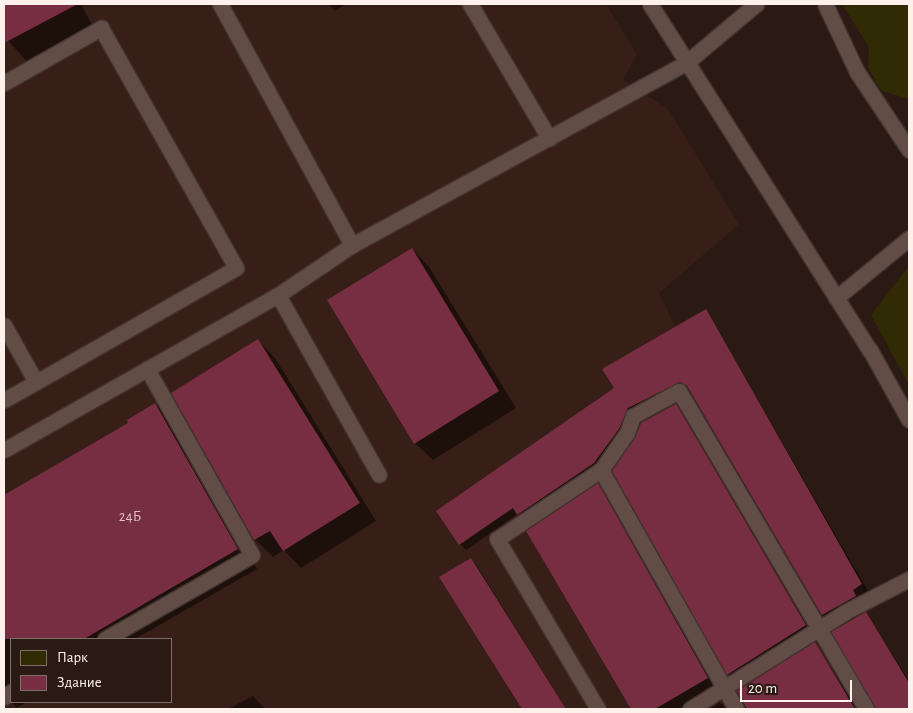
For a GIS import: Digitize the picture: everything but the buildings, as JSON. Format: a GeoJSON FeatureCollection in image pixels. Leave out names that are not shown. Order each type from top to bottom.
{"type":"FeatureCollection","features":[{"type":"Feature","properties":{"kind":"lane"},"geometry":{"type":"LineString","coordinates":[[220,4],[352,245]]}},
{"type":"Feature","properties":{"kind":"lane"},"geometry":{"type":"LineString","coordinates":[[470,4],[550,138]]}},
{"type":"Feature","properties":{"kind":"lane"},"geometry":{"type":"LineString","coordinates":[[650,4],[836,298],[909,420]]}},
{"type":"Feature","properties":{"kind":"lane"},"geometry":{"type":"LineString","coordinates":[[4,450],[278,295],[352,245],[686,63],[756,4]]}},
{"type":"Feature","properties":{"kind":"lane"},"geometry":{"type":"LineString","coordinates":[[825,4],[856,72],[909,150]]}},
{"type":"Feature","properties":{"kind":"lane"},"geometry":{"type":"LineString","coordinates":[[4,83],[100,28],[236,268],[4,400]]}},
{"type":"Feature","properties":{"kind":"lane"},"geometry":{"type":"LineString","coordinates":[[836,298],[909,238]]}},
{"type":"Feature","properties":{"kind":"lane"},"geometry":{"type":"LineString","coordinates":[[278,295],[379,475]]}},
{"type":"Feature","properties":{"kind":"lane"},"geometry":{"type":"LineString","coordinates":[[4,325],[36,382]]}},
{"type":"Feature","properties":{"kind":"lane"},"geometry":{"type":"LineString","coordinates":[[106,638],[252,555],[147,369]]}},
{"type":"Feature","properties":{"kind":"lane"},"geometry":{"type":"LineString","coordinates":[[598,709],[497,538],[601,470],[627,433],[633,416],[679,391],[866,709]]}},
{"type":"Feature","properties":{"kind":"lane"},"geometry":{"type":"LineString","coordinates":[[601,470],[736,709]]}},
{"type":"Feature","properties":{"kind":"lane"},"geometry":{"type":"LineString","coordinates":[[690,709],[818,629],[909,579]]}},
{"type":"Feature","properties":{"kind":"shaded area"},"geometry":{"type":"Polygon","coordinates":[[[4,4],[606,4],[637,54],[623,80],[668,109],[739,224],[659,293],[675,326],[706,309],[862,584],[867,613],[909,683],[909,709],[4,709],[4,4]]]}},
{"type":"Feature","properties":{"kind":"green space"},"geometry":{"type":"Polygon","coordinates":[[[842,4],[909,4],[909,99],[882,91],[876,83],[868,67],[869,47],[842,4]]]}},
{"type":"Feature","properties":{"kind":"green space"},"geometry":{"type":"Polygon","coordinates":[[[909,266],[909,385],[871,315],[909,266]]]}}]}
